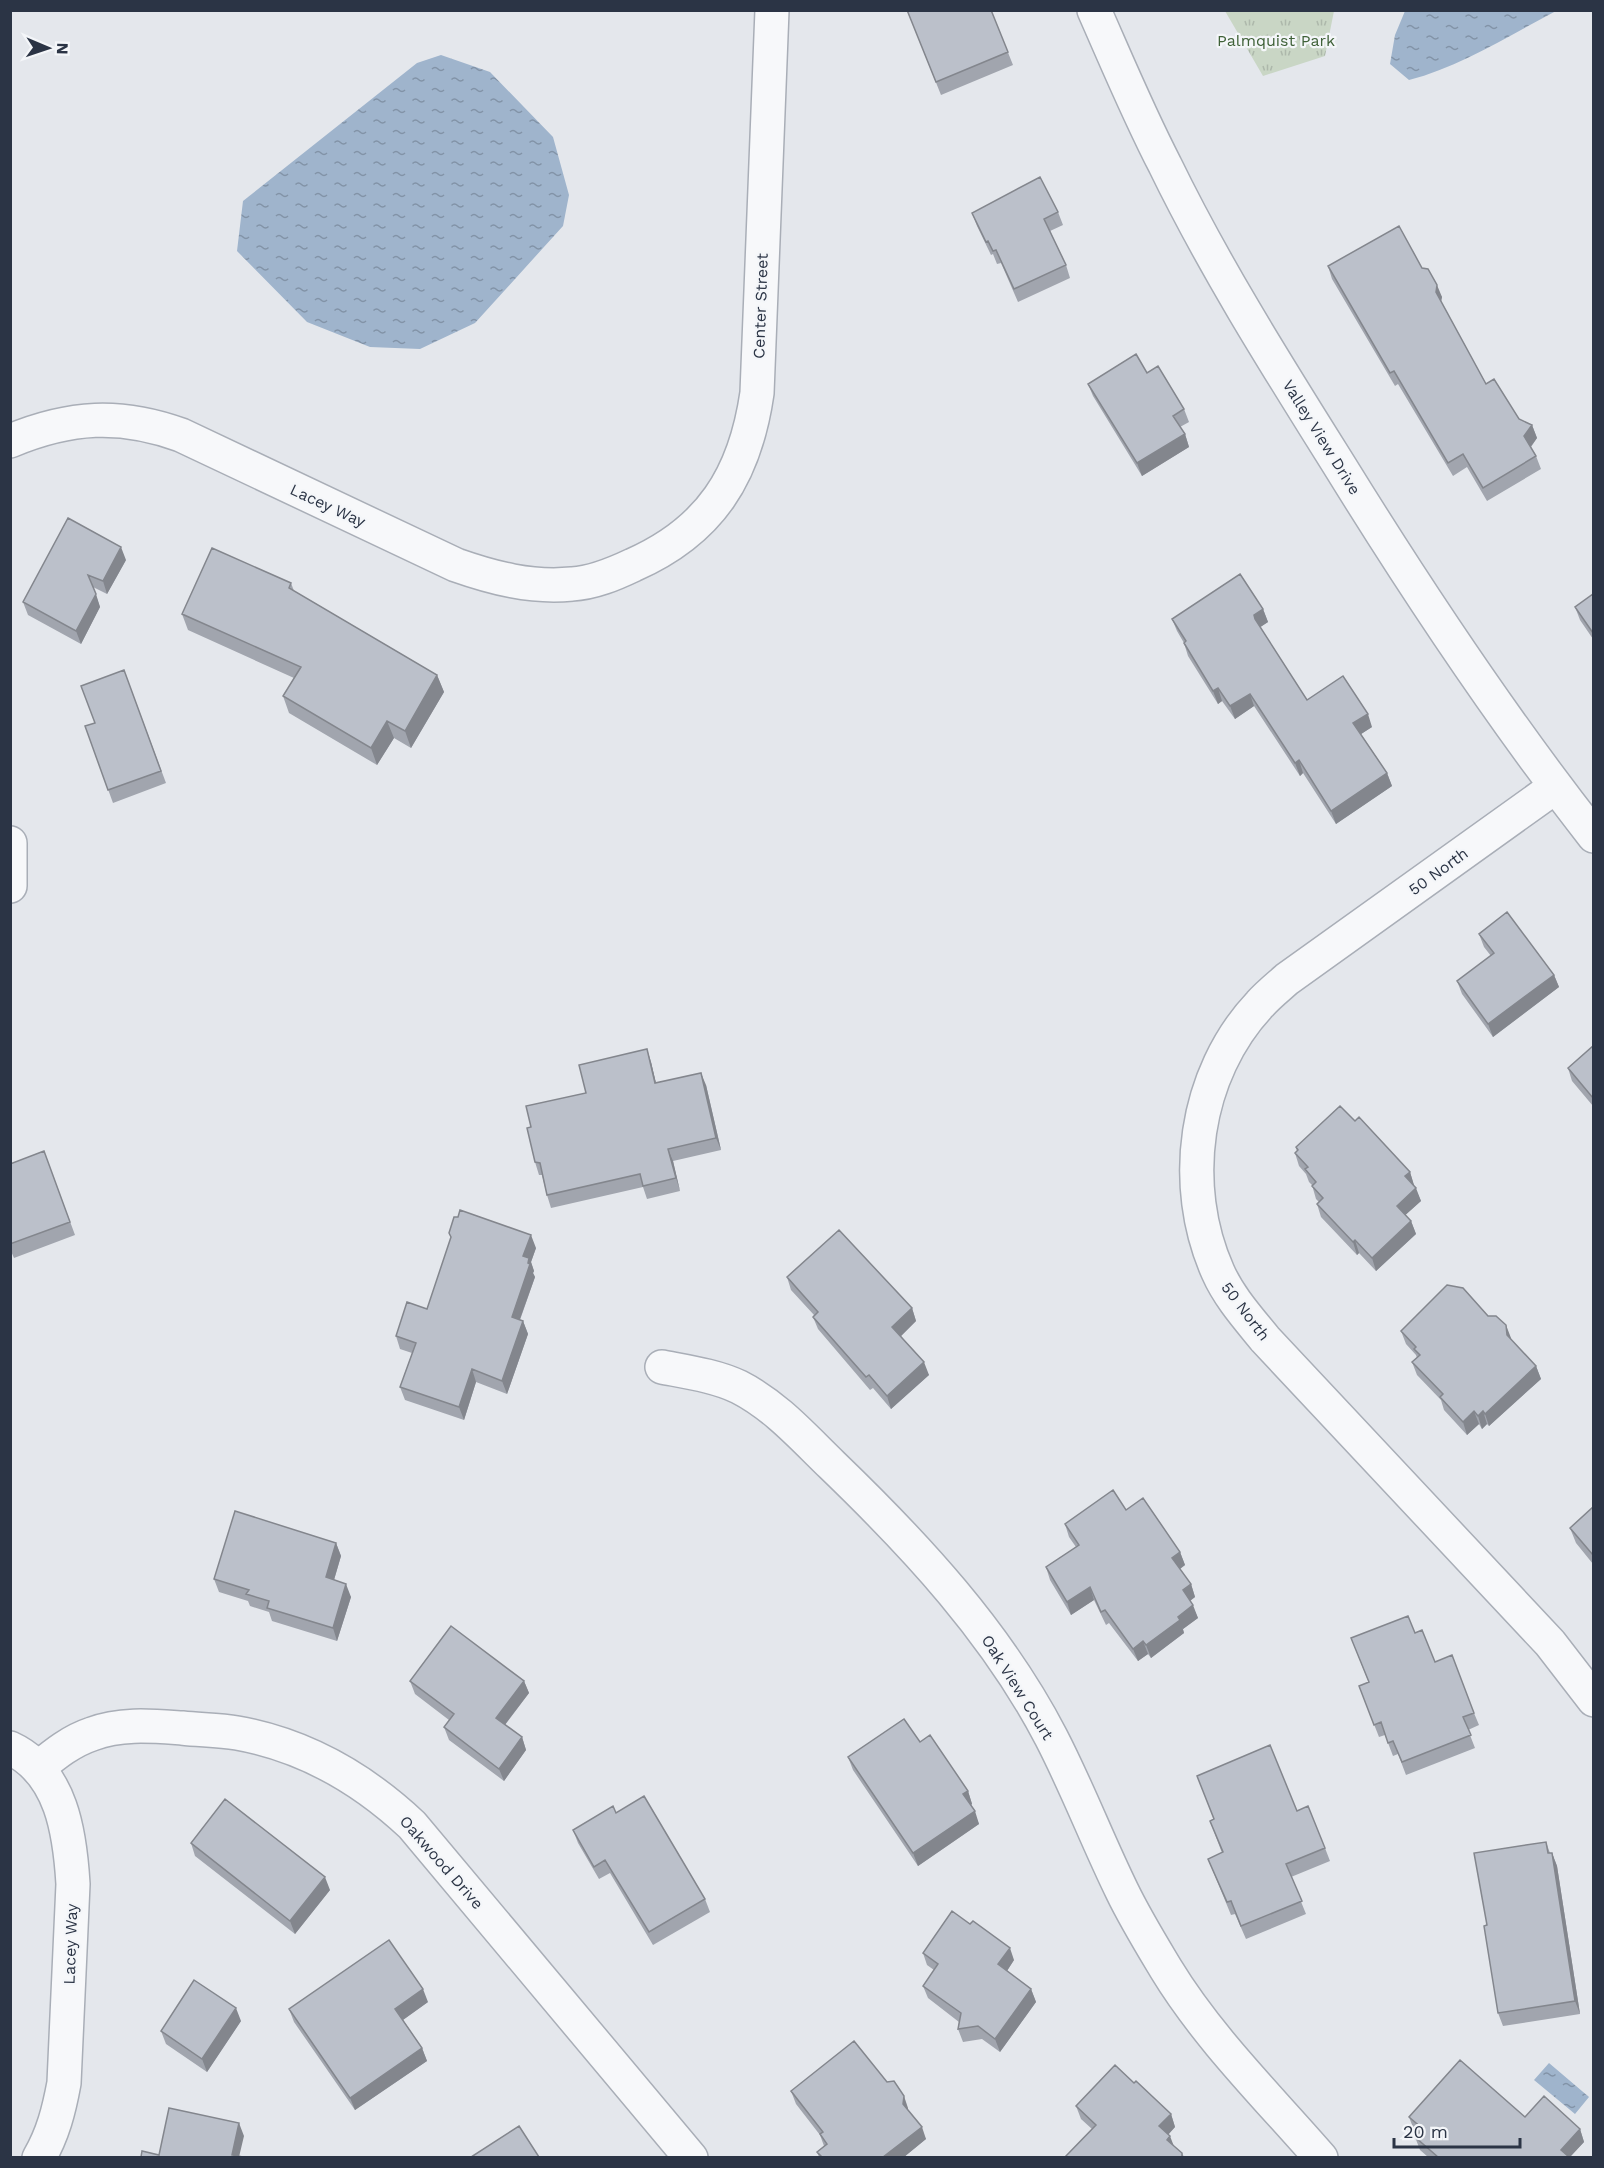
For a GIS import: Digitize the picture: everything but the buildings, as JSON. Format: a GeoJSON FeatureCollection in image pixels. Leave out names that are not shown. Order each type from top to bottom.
{"type":"FeatureCollection","features":[{"type":"Feature","properties":{"kind":"street","name":"Center Street"},"geometry":{"type":"LineString","coordinates":[[646,559],[670,546],[710,510],[738,467],[753,420],[757,384],[772,10]]}},
{"type":"Feature","properties":{"kind":"street","name":"Valley View Drive"},"geometry":{"type":"LineString","coordinates":[[1094,10],[1165,166],[1226,279],[1392,551],[1469,666],[1555,787],[1593,836]]}},
{"type":"Feature","properties":{"kind":"street","name":"Lacey Way"},"geometry":{"type":"LineString","coordinates":[[10,441],[36,430],[68,422],[105,420],[152,425],[181,435],[456,565],[484,575],[515,582],[548,585],[573,584],[598,579],[646,559]]}},
{"type":"Feature","properties":{"kind":"street","name":"50 North"},"geometry":{"type":"LineString","coordinates":[[1555,787],[1287,979],[1260,1004],[1237,1034],[1223,1060],[1204,1108],[1197,1152],[1197,1194],[1204,1235],[1215,1264],[1239,1307],[1265,1339],[1550,1643],[1593,1700]]}},
{"type":"Feature","properties":{"kind":"street"},"geometry":{"type":"LineString","coordinates":[[10,843],[10,886]]}},
{"type":"Feature","properties":{"kind":"street","name":"Oak View Court"},"geometry":{"type":"LineString","coordinates":[[662,1367],[700,1374],[737,1386],[770,1406],[886,1517],[952,1592],[979,1625],[1033,1704],[1052,1738],[1122,1891],[1168,1972],[1214,2035],[1321,2157]]}},
{"type":"Feature","properties":{"kind":"street","name":"Oakwood Drive"},"geometry":{"type":"LineString","coordinates":[[38,1768],[62,1748],[91,1734],[121,1726],[151,1725],[236,1733],[272,1741],[303,1752],[341,1771],[388,1802],[412,1825],[691,2157]]}},
{"type":"Feature","properties":{"kind":"street","name":"Lacey Way"},"geometry":{"type":"LineString","coordinates":[[10,1748],[38,1768],[52,1787],[63,1810],[69,1842],[72,1884],[64,2083],[53,2130],[39,2157]]}},
{"type":"Feature","properties":{"kind":"green space","name":"Palmquist Park"},"geometry":{"type":"Polygon","coordinates":[[[1225,11],[1334,11],[1325,56],[1263,76],[1225,11]]]}},
{"type":"Feature","properties":{"kind":"water"},"geometry":{"type":"Polygon","coordinates":[[[1405,10],[1556,11],[1466,59],[1409,80],[1390,64],[1395,35],[1405,10]]]}},
{"type":"Feature","properties":{"kind":"water"},"geometry":{"type":"Polygon","coordinates":[[[441,55],[490,72],[553,137],[569,195],[563,226],[475,323],[420,349],[370,347],[307,322],[237,251],[243,201],[417,63],[441,55]]]}},
{"type":"Feature","properties":{"kind":"water"},"geometry":{"type":"Polygon","coordinates":[[[1549,2063],[1589,2097],[1575,2114],[1534,2080],[1549,2063]]]}}]}
